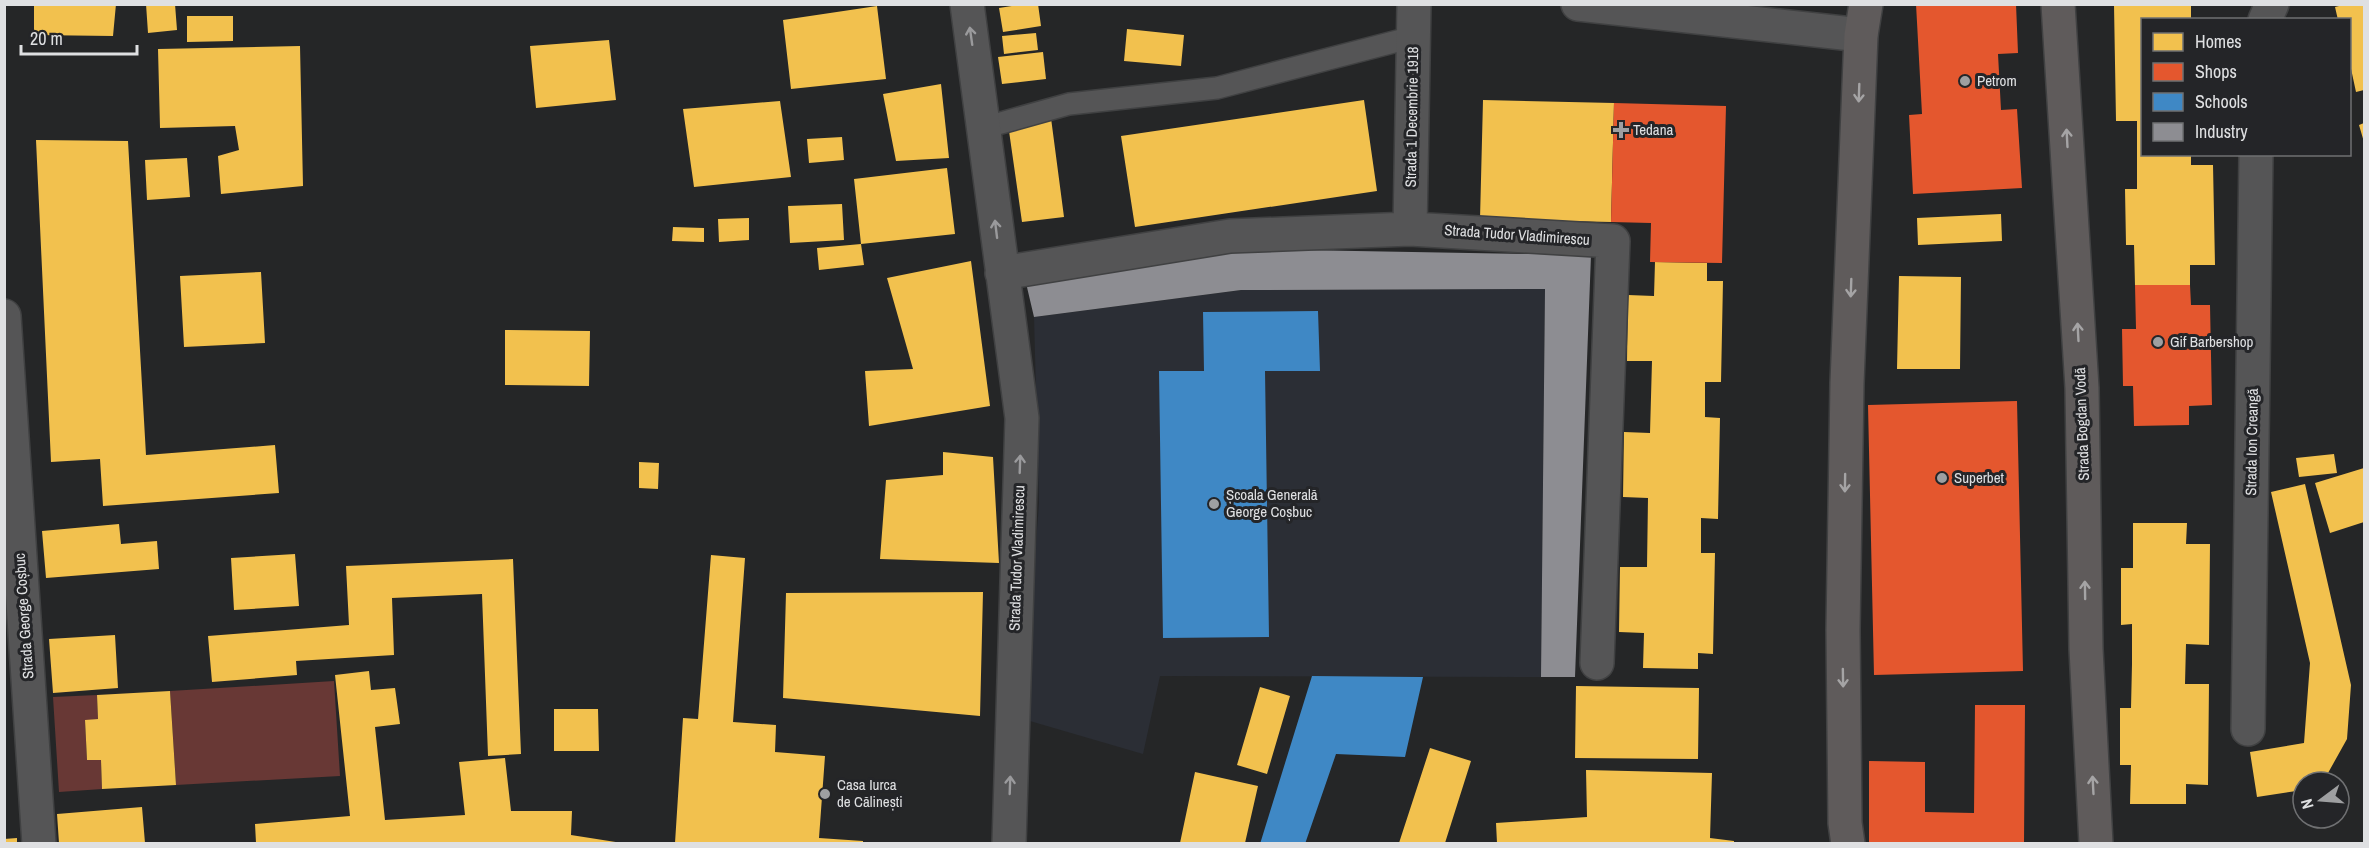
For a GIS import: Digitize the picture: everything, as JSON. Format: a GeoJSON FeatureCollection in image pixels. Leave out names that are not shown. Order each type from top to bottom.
{"type":"FeatureCollection","features":[{"type":"Feature","properties":{"kind":"main road","name":"Strada Bogdan Vodă"},"geometry":{"type":"LineString","coordinates":[[2058,4],[2082,388],[2086,649],[2096,843]]}},
{"type":"Feature","properties":{"kind":"main road"},"geometry":{"type":"LineString","coordinates":[[1842,837],[1847,383],[1864,20]]}},
{"type":"Feature","properties":{"kind":"street","name":"Strada Tudor Vladimirescu"},"geometry":{"type":"LineString","coordinates":[[967,4],[1022,418],[1009,843]]}},
{"type":"Feature","properties":{"kind":"street","name":"Strada 1 Decembrie 1918"},"geometry":{"type":"LineString","coordinates":[[1410,229],[1414,4]]}},
{"type":"Feature","properties":{"kind":"street"},"geometry":{"type":"LineString","coordinates":[[1578,4],[1864,20]]}},
{"type":"Feature","properties":{"kind":"street"},"geometry":{"type":"LineString","coordinates":[[2266,18],[2272,4]]}},
{"type":"Feature","properties":{"kind":"street","name":"Strada Ion Creangă"},"geometry":{"type":"LineString","coordinates":[[2248,729],[2256,156]]}},
{"type":"Feature","properties":{"kind":"street","name":"Strada Tudor Vladimirescu"},"geometry":{"type":"LineString","coordinates":[[1002,273],[1230,236],[1410,229],[1613,242],[1597,663]]}},
{"type":"Feature","properties":{"kind":"street","name":"Strada George Coșbuc"},"geometry":{"type":"LineString","coordinates":[[4,316],[39,843]]}},
{"type":"Feature","properties":{"kind":"lane"},"geometry":{"type":"LineString","coordinates":[[983,128],[1069,104],[1217,88],[1413,37]]}},
{"type":"Feature","properties":{"kind":"shaded area"},"geometry":{"type":"Polygon","coordinates":[[[1545,289],[1541,677],[1160,676],[1143,754],[1023,719],[1039,503],[1034,317],[1241,290],[1545,289]]]}},
{"type":"Feature","properties":{"kind":"shaded area"},"geometry":{"type":"Polygon","coordinates":[[[334,681],[340,776],[176,785],[170,691],[334,681]]]}},
{"type":"Feature","properties":{"kind":"shaded area"},"geometry":{"type":"Polygon","coordinates":[[[97,695],[98,719],[85,721],[87,760],[101,760],[102,789],[59,792],[53,697],[97,695]]]}},
{"type":"Feature","properties":{"kind":"building: Homes"},"geometry":{"type":"Polygon","coordinates":[[[34,4],[116,4],[113,36],[34,35],[34,4]]]}},
{"type":"Feature","properties":{"kind":"building: Homes"},"geometry":{"type":"Polygon","coordinates":[[[146,4],[175,4],[177,30],[148,33],[146,4]]]}},
{"type":"Feature","properties":{"kind":"building: Homes"},"geometry":{"type":"Polygon","coordinates":[[[1038,4],[1041,26],[1003,32],[999,8],[1038,4]]]}},
{"type":"Feature","properties":{"kind":"building: Homes"},"geometry":{"type":"Polygon","coordinates":[[[2191,4],[2191,18],[2141,18],[2141,156],[2191,156],[2191,165],[2213,165],[2215,265],[2190,265],[2190,285],[2135,285],[2134,245],[2126,245],[2125,189],[2137,189],[2137,121],[2116,121],[2114,5],[2191,4]]]}},
{"type":"Feature","properties":{"kind":"building: Homes"},"geometry":{"type":"Polygon","coordinates":[[[2364,4],[2364,90],[2356,92],[2351,69],[2351,18],[2338,18],[2335,7],[2364,4]]]}},
{"type":"Feature","properties":{"kind":"building: Homes"},"geometry":{"type":"Polygon","coordinates":[[[877,6],[886,79],[791,89],[783,20],[877,6]]]}},
{"type":"Feature","properties":{"kind":"building: Homes"},"geometry":{"type":"Polygon","coordinates":[[[187,16],[233,16],[233,41],[187,42],[187,16]]]}},
{"type":"Feature","properties":{"kind":"building: Homes"},"geometry":{"type":"Polygon","coordinates":[[[1127,29],[1184,35],[1181,66],[1124,61],[1127,29]]]}},
{"type":"Feature","properties":{"kind":"building: Homes"},"geometry":{"type":"Polygon","coordinates":[[[1036,33],[1038,50],[1004,54],[1002,36],[1036,33]]]}},
{"type":"Feature","properties":{"kind":"building: Homes"},"geometry":{"type":"Polygon","coordinates":[[[609,40],[616,100],[536,108],[530,46],[609,40]]]}},
{"type":"Feature","properties":{"kind":"building: Homes"},"geometry":{"type":"Polygon","coordinates":[[[300,46],[303,186],[221,194],[218,156],[239,150],[235,126],[160,128],[158,49],[300,46]]]}},
{"type":"Feature","properties":{"kind":"building: Homes"},"geometry":{"type":"Polygon","coordinates":[[[1043,52],[1046,79],[1002,84],[998,57],[1043,52]]]}},
{"type":"Feature","properties":{"kind":"building: Homes"},"geometry":{"type":"Polygon","coordinates":[[[941,84],[949,158],[896,161],[883,94],[941,84]]]}},
{"type":"Feature","properties":{"kind":"building: Homes"},"geometry":{"type":"Polygon","coordinates":[[[1364,100],[1377,191],[1135,227],[1121,136],[1364,100]]]}},
{"type":"Feature","properties":{"kind":"building: Homes"},"geometry":{"type":"Polygon","coordinates":[[[1483,100],[1614,103],[1611,222],[1480,219],[1483,100]]]}},
{"type":"Feature","properties":{"kind":"building: Homes"},"geometry":{"type":"Polygon","coordinates":[[[780,101],[791,177],[694,187],[683,109],[780,101]]]}},
{"type":"Feature","properties":{"kind":"building: Homes"},"geometry":{"type":"Polygon","coordinates":[[[1051,118],[1064,217],[1022,222],[1008,124],[1051,118]]]}},
{"type":"Feature","properties":{"kind":"building: Homes"},"geometry":{"type":"Polygon","coordinates":[[[2364,123],[2364,142],[2359,125],[2364,123]]]}},
{"type":"Feature","properties":{"kind":"building: Homes"},"geometry":{"type":"Polygon","coordinates":[[[842,137],[844,160],[809,163],[807,139],[842,137]]]}},
{"type":"Feature","properties":{"kind":"building: Homes"},"geometry":{"type":"Polygon","coordinates":[[[36,140],[128,141],[146,455],[275,445],[279,493],[103,506],[100,459],[51,462],[36,140]]]}},
{"type":"Feature","properties":{"kind":"building: Homes"},"geometry":{"type":"Polygon","coordinates":[[[187,158],[190,197],[147,200],[145,160],[187,158]]]}},
{"type":"Feature","properties":{"kind":"building: Homes"},"geometry":{"type":"Polygon","coordinates":[[[947,168],[955,234],[861,244],[854,179],[947,168]]]}},
{"type":"Feature","properties":{"kind":"building: Homes"},"geometry":{"type":"Polygon","coordinates":[[[842,204],[844,240],[790,243],[788,206],[842,204]]]}},
{"type":"Feature","properties":{"kind":"building: Homes"},"geometry":{"type":"Polygon","coordinates":[[[2001,214],[2002,241],[1918,245],[1917,218],[2001,214]]]}},
{"type":"Feature","properties":{"kind":"building: Homes"},"geometry":{"type":"Polygon","coordinates":[[[749,218],[749,240],[719,242],[718,219],[749,218]]]}},
{"type":"Feature","properties":{"kind":"building: Homes"},"geometry":{"type":"Polygon","coordinates":[[[673,227],[704,228],[704,242],[672,241],[673,227]]]}},
{"type":"Feature","properties":{"kind":"building: Homes"},"geometry":{"type":"Polygon","coordinates":[[[861,244],[864,265],[819,270],[817,248],[861,244]]]}},
{"type":"Feature","properties":{"kind":"building: Homes"},"geometry":{"type":"Polygon","coordinates":[[[971,261],[990,406],[869,426],[865,371],[913,369],[887,278],[971,261]]]}},
{"type":"Feature","properties":{"kind":"building: Homes"},"geometry":{"type":"Polygon","coordinates":[[[1655,262],[1707,263],[1707,281],[1723,281],[1721,382],[1705,382],[1705,417],[1720,418],[1718,519],[1701,518],[1701,553],[1715,553],[1713,654],[1698,653],[1698,669],[1643,668],[1644,633],[1619,632],[1620,567],[1647,567],[1648,498],[1623,497],[1624,432],[1650,433],[1652,361],[1627,361],[1628,295],[1654,296],[1655,262]]]}},
{"type":"Feature","properties":{"kind":"building: Homes"},"geometry":{"type":"Polygon","coordinates":[[[261,272],[265,343],[184,347],[180,276],[261,272]]]}},
{"type":"Feature","properties":{"kind":"building: Homes"},"geometry":{"type":"Polygon","coordinates":[[[1899,276],[1961,277],[1960,369],[1897,369],[1899,276]]]}},
{"type":"Feature","properties":{"kind":"building: Homes"},"geometry":{"type":"Polygon","coordinates":[[[505,330],[590,331],[589,386],[505,385],[505,330]]]}},
{"type":"Feature","properties":{"kind":"building: Homes"},"geometry":{"type":"Polygon","coordinates":[[[943,452],[993,457],[999,563],[880,559],[886,480],[943,475],[943,452]]]}},
{"type":"Feature","properties":{"kind":"building: Homes"},"geometry":{"type":"Polygon","coordinates":[[[2334,454],[2337,473],[2299,477],[2296,458],[2334,454]]]}},
{"type":"Feature","properties":{"kind":"building: Homes"},"geometry":{"type":"Polygon","coordinates":[[[639,462],[659,463],[658,489],[639,488],[639,462]]]}},
{"type":"Feature","properties":{"kind":"building: Homes"},"geometry":{"type":"Polygon","coordinates":[[[2364,468],[2364,522],[2330,533],[2315,483],[2364,468]]]}},
{"type":"Feature","properties":{"kind":"building: Homes"},"geometry":{"type":"Polygon","coordinates":[[[2305,484],[2351,685],[2347,739],[2330,770],[2291,770],[2291,792],[2257,797],[2250,752],[2304,743],[2310,663],[2271,492],[2305,484]]]}},
{"type":"Feature","properties":{"kind":"building: Homes"},"geometry":{"type":"Polygon","coordinates":[[[2133,523],[2187,523],[2186,544],[2210,544],[2209,645],[2186,644],[2185,684],[2209,684],[2208,785],[2186,784],[2186,804],[2130,804],[2131,765],[2120,765],[2120,708],[2131,708],[2132,664],[2132,624],[2121,625],[2121,568],[2133,568],[2133,523]]]}},
{"type":"Feature","properties":{"kind":"building: Homes"},"geometry":{"type":"Polygon","coordinates":[[[119,524],[121,544],[157,541],[159,569],[46,578],[42,531],[119,524]]]}},
{"type":"Feature","properties":{"kind":"building: Homes"},"geometry":{"type":"Polygon","coordinates":[[[295,554],[299,606],[234,610],[231,558],[295,554]]]}},
{"type":"Feature","properties":{"kind":"building: Homes"},"geometry":{"type":"Polygon","coordinates":[[[711,555],[745,558],[733,722],[776,725],[775,752],[825,756],[819,838],[863,841],[863,843],[675,843],[683,718],[698,719],[711,555]]]}},
{"type":"Feature","properties":{"kind":"building: Homes"},"geometry":{"type":"Polygon","coordinates":[[[513,559],[521,754],[488,756],[482,594],[392,598],[394,655],[296,661],[297,675],[212,682],[208,636],[349,625],[346,566],[513,559]]]}},
{"type":"Feature","properties":{"kind":"building: Homes"},"geometry":{"type":"Polygon","coordinates":[[[983,592],[980,716],[783,698],[786,593],[983,592]]]}},
{"type":"Feature","properties":{"kind":"building: Homes"},"geometry":{"type":"Polygon","coordinates":[[[115,635],[118,688],[53,693],[49,639],[115,635]]]}},
{"type":"Feature","properties":{"kind":"building: Homes"},"geometry":{"type":"Polygon","coordinates":[[[369,671],[371,690],[395,688],[400,724],[375,727],[385,820],[465,815],[459,762],[505,758],[511,811],[572,811],[571,835],[622,843],[256,843],[255,824],[350,816],[335,675],[369,671]]]}},
{"type":"Feature","properties":{"kind":"building: Homes"},"geometry":{"type":"Polygon","coordinates":[[[1576,686],[1699,688],[1698,759],[1575,758],[1576,686]]]}},
{"type":"Feature","properties":{"kind":"building: Homes"},"geometry":{"type":"Polygon","coordinates":[[[1260,687],[1290,696],[1267,774],[1237,765],[1260,687]]]}},
{"type":"Feature","properties":{"kind":"building: Homes"},"geometry":{"type":"Polygon","coordinates":[[[170,691],[176,785],[102,789],[101,760],[87,760],[85,720],[98,719],[97,695],[170,691]]]}},
{"type":"Feature","properties":{"kind":"building: Homes"},"geometry":{"type":"Polygon","coordinates":[[[554,709],[598,709],[599,751],[554,751],[554,709]]]}},
{"type":"Feature","properties":{"kind":"building: Homes"},"geometry":{"type":"Polygon","coordinates":[[[1430,748],[1471,761],[1445,843],[1399,843],[1430,748]]]}},
{"type":"Feature","properties":{"kind":"building: Homes"},"geometry":{"type":"Polygon","coordinates":[[[1586,770],[1712,773],[1710,838],[1734,841],[1734,843],[1497,843],[1496,823],[1587,817],[1586,770]]]}},
{"type":"Feature","properties":{"kind":"building: Homes"},"geometry":{"type":"Polygon","coordinates":[[[1195,772],[1258,786],[1245,843],[1180,843],[1195,772]]]}},
{"type":"Feature","properties":{"kind":"building: Homes"},"geometry":{"type":"Polygon","coordinates":[[[142,807],[145,843],[59,843],[57,814],[142,807]]]}},
{"type":"Feature","properties":{"kind":"building: Homes"},"geometry":{"type":"Polygon","coordinates":[[[17,838],[17,843],[4,843],[4,839],[17,838]]]}},
{"type":"Feature","properties":{"kind":"building: Shops"},"geometry":{"type":"Polygon","coordinates":[[[1916,4],[2016,4],[2018,53],[1998,54],[2001,110],[2017,109],[2022,188],[1913,194],[1909,115],[1922,114],[1916,4]]]}},
{"type":"Feature","properties":{"kind":"building: Shops"},"geometry":{"type":"Polygon","coordinates":[[[1614,103],[1726,106],[1722,263],[1650,262],[1651,223],[1611,222],[1614,103]]]}},
{"type":"Feature","properties":{"kind":"building: Shops"},"geometry":{"type":"Polygon","coordinates":[[[2135,285],[2190,285],[2191,305],[2210,305],[2212,405],[2189,406],[2189,425],[2134,426],[2133,386],[2123,386],[2122,329],[2136,329],[2135,285]]]}},
{"type":"Feature","properties":{"kind":"building: Shops"},"geometry":{"type":"Polygon","coordinates":[[[2017,401],[2023,671],[1874,675],[1868,405],[2017,401]]]}},
{"type":"Feature","properties":{"kind":"building: Shops"},"geometry":{"type":"Polygon","coordinates":[[[1975,705],[2025,705],[2024,844],[1869,844],[1869,761],[1925,762],[1925,812],[1974,813],[1975,705]]]}},
{"type":"Feature","properties":{"kind":"building: Schools","name":"Școala Generală George Coșbuc"},"geometry":{"type":"Polygon","coordinates":[[[1318,311],[1320,371],[1265,371],[1269,637],[1163,638],[1159,371],[1204,371],[1203,312],[1318,311]]]}},
{"type":"Feature","properties":{"kind":"building: Schools"},"geometry":{"type":"Polygon","coordinates":[[[1312,676],[1423,677],[1405,757],[1336,754],[1305,844],[1260,844],[1312,676]]]}},
{"type":"Feature","properties":{"kind":"building: Industry"},"geometry":{"type":"Polygon","coordinates":[[[1243,249],[1591,255],[1575,677],[1541,677],[1545,289],[1241,290],[1034,317],[1026,283],[1243,249]]]}},
{"type":"Feature","properties":{"kind":"place","name":"Petrom"},"geometry":{"type":"Point","coordinates":[1965,81]}},
{"type":"Feature","properties":{"kind":"place","name":"Tedana"},"geometry":{"type":"Point","coordinates":[1621,130]}},
{"type":"Feature","properties":{"kind":"place","name":"Gif Barbershop"},"geometry":{"type":"Point","coordinates":[2158,342]}},
{"type":"Feature","properties":{"kind":"place","name":"Superbet"},"geometry":{"type":"Point","coordinates":[1942,478]}},
{"type":"Feature","properties":{"kind":"place","name":"Școala Generală George Coșbuc"},"geometry":{"type":"Point","coordinates":[1214,504]}},
{"type":"Feature","properties":{"kind":"place","name":"Casa Iurca de Călinești"},"geometry":{"type":"Point","coordinates":[825,794]}}]}
